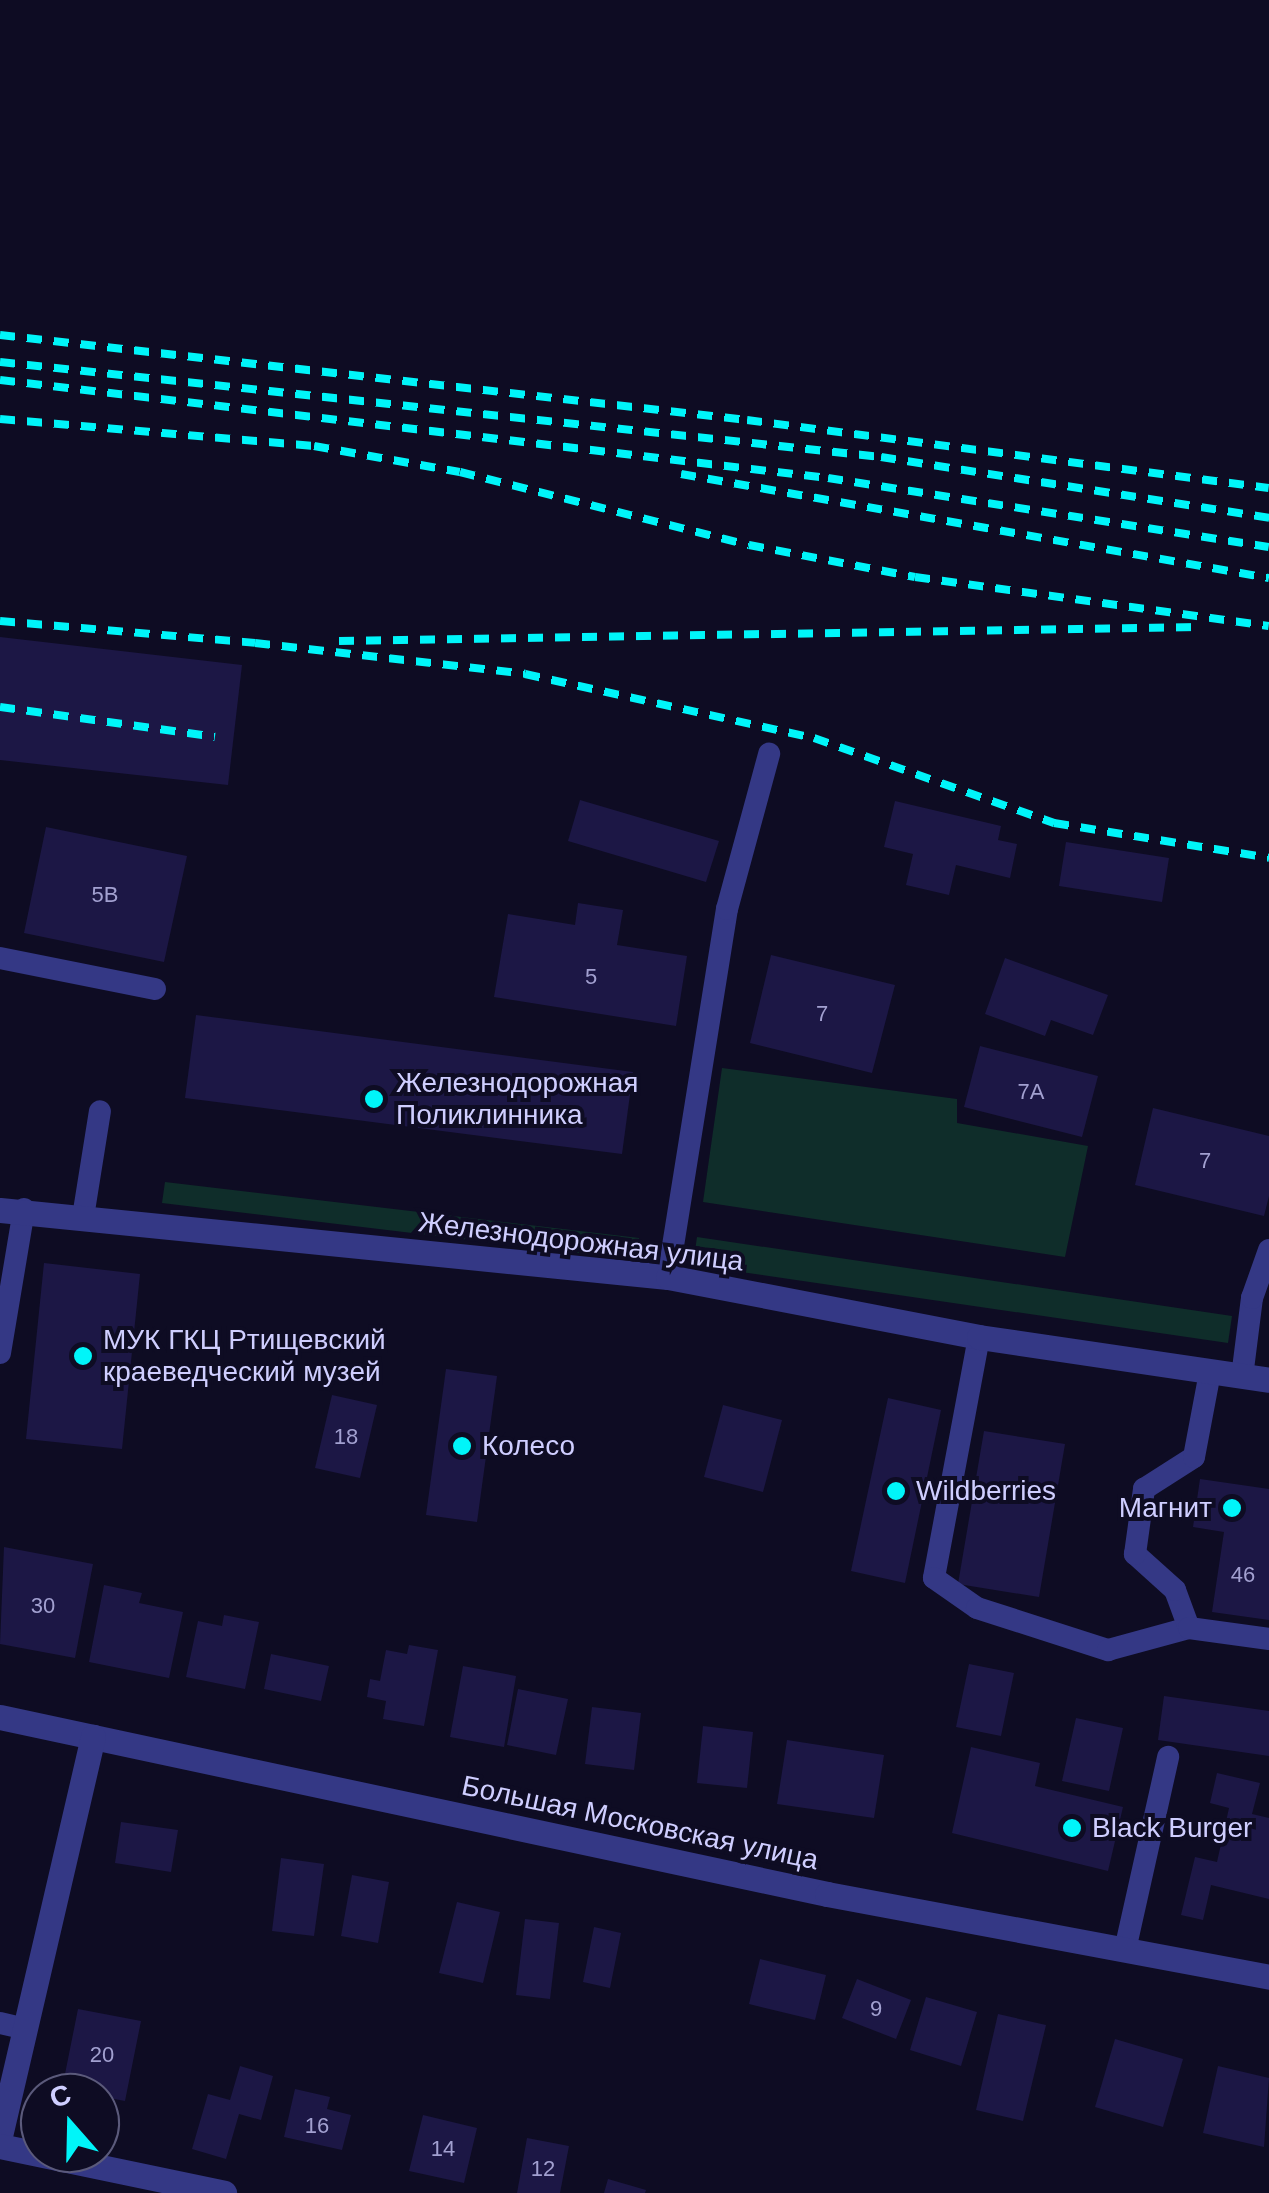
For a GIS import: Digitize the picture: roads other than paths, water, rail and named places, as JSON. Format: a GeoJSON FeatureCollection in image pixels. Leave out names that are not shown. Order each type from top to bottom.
{"type":"FeatureCollection","features":[{"type":"Feature","properties":{"kind":"street","name":"Железнодорожная улица"},"geometry":{"type":"LineString","coordinates":[[12,1210],[668,1277],[979,1337],[1269,1380]]}},
{"type":"Feature","properties":{"kind":"street","name":"Большая Московская улица"},"geometry":{"type":"LineString","coordinates":[[0,1716],[826,1894],[1269,1976]]}},
{"type":"Feature","properties":{"kind":"street"},"geometry":{"type":"LineString","coordinates":[[0,2136],[12,2026],[93,1737]]}},
{"type":"Feature","properties":{"kind":"street"},"geometry":{"type":"LineString","coordinates":[[0,2146],[224,2193]]}},
{"type":"Feature","properties":{"kind":"lane"},"geometry":{"type":"LineString","coordinates":[[668,1277],[728,909],[769,754]]}},
{"type":"Feature","properties":{"kind":"lane"},"geometry":{"type":"LineString","coordinates":[[0,958],[155,989]]}},
{"type":"Feature","properties":{"kind":"lane"},"geometry":{"type":"LineString","coordinates":[[82,1216],[100,1110]]}},
{"type":"Feature","properties":{"kind":"lane"},"geometry":{"type":"LineString","coordinates":[[0,1353],[12,1210]]}},
{"type":"Feature","properties":{"kind":"lane"},"geometry":{"type":"LineString","coordinates":[[1242,1377],[1252,1298],[1269,1250]]}},
{"type":"Feature","properties":{"kind":"lane"},"geometry":{"type":"LineString","coordinates":[[979,1337],[934,1578],[977,1608],[1108,1650],[1189,1628],[1269,1639]]}},
{"type":"Feature","properties":{"kind":"lane"},"geometry":{"type":"LineString","coordinates":[[1189,1628],[1174,1590],[1136,1554],[1144,1489],[1194,1457],[1210,1372]]}},
{"type":"Feature","properties":{"kind":"lane"},"geometry":{"type":"LineString","coordinates":[[1125,1950],[1168,1757]]}},
{"type":"Feature","properties":{"kind":"railway"},"geometry":{"type":"LineString","coordinates":[[0,335],[747,420],[1269,488]]}},
{"type":"Feature","properties":{"kind":"railway"},"geometry":{"type":"LineString","coordinates":[[0,362],[881,457],[1269,518]]}},
{"type":"Feature","properties":{"kind":"railway"},"geometry":{"type":"LineString","coordinates":[[0,380],[828,478],[1269,547]]}},
{"type":"Feature","properties":{"kind":"railway"},"geometry":{"type":"LineString","coordinates":[[0,419],[314,446],[460,472],[749,545],[915,577],[1269,626]]}},
{"type":"Feature","properties":{"kind":"railway"},"geometry":{"type":"LineString","coordinates":[[681,474],[1269,578]]}},
{"type":"Feature","properties":{"kind":"railway"},"geometry":{"type":"LineString","coordinates":[[0,621],[255,643],[525,674],[814,738],[1054,823],[1269,858]]}},
{"type":"Feature","properties":{"kind":"railway"},"geometry":{"type":"LineString","coordinates":[[339,641],[1199,627]]}},
{"type":"Feature","properties":{"kind":"railway"},"geometry":{"type":"LineString","coordinates":[[0,707],[215,737]]}},
{"type":"Feature","properties":{"kind":"place","name":"Железнодорожная Поликлинника"},"geometry":{"type":"Point","coordinates":[374,1099]}},
{"type":"Feature","properties":{"kind":"place","name":"МУК ГКЦ Ртищевский краеведческий музей"},"geometry":{"type":"Point","coordinates":[83,1356]}},
{"type":"Feature","properties":{"kind":"place","name":"Колесо"},"geometry":{"type":"Point","coordinates":[462,1446]}},
{"type":"Feature","properties":{"kind":"place","name":"Wildberries"},"geometry":{"type":"Point","coordinates":[896,1491]}},
{"type":"Feature","properties":{"kind":"place","name":"Магнит"},"geometry":{"type":"Point","coordinates":[1232,1508]}},
{"type":"Feature","properties":{"kind":"place","name":"Black Burger"},"geometry":{"type":"Point","coordinates":[1072,1828]}}]}
